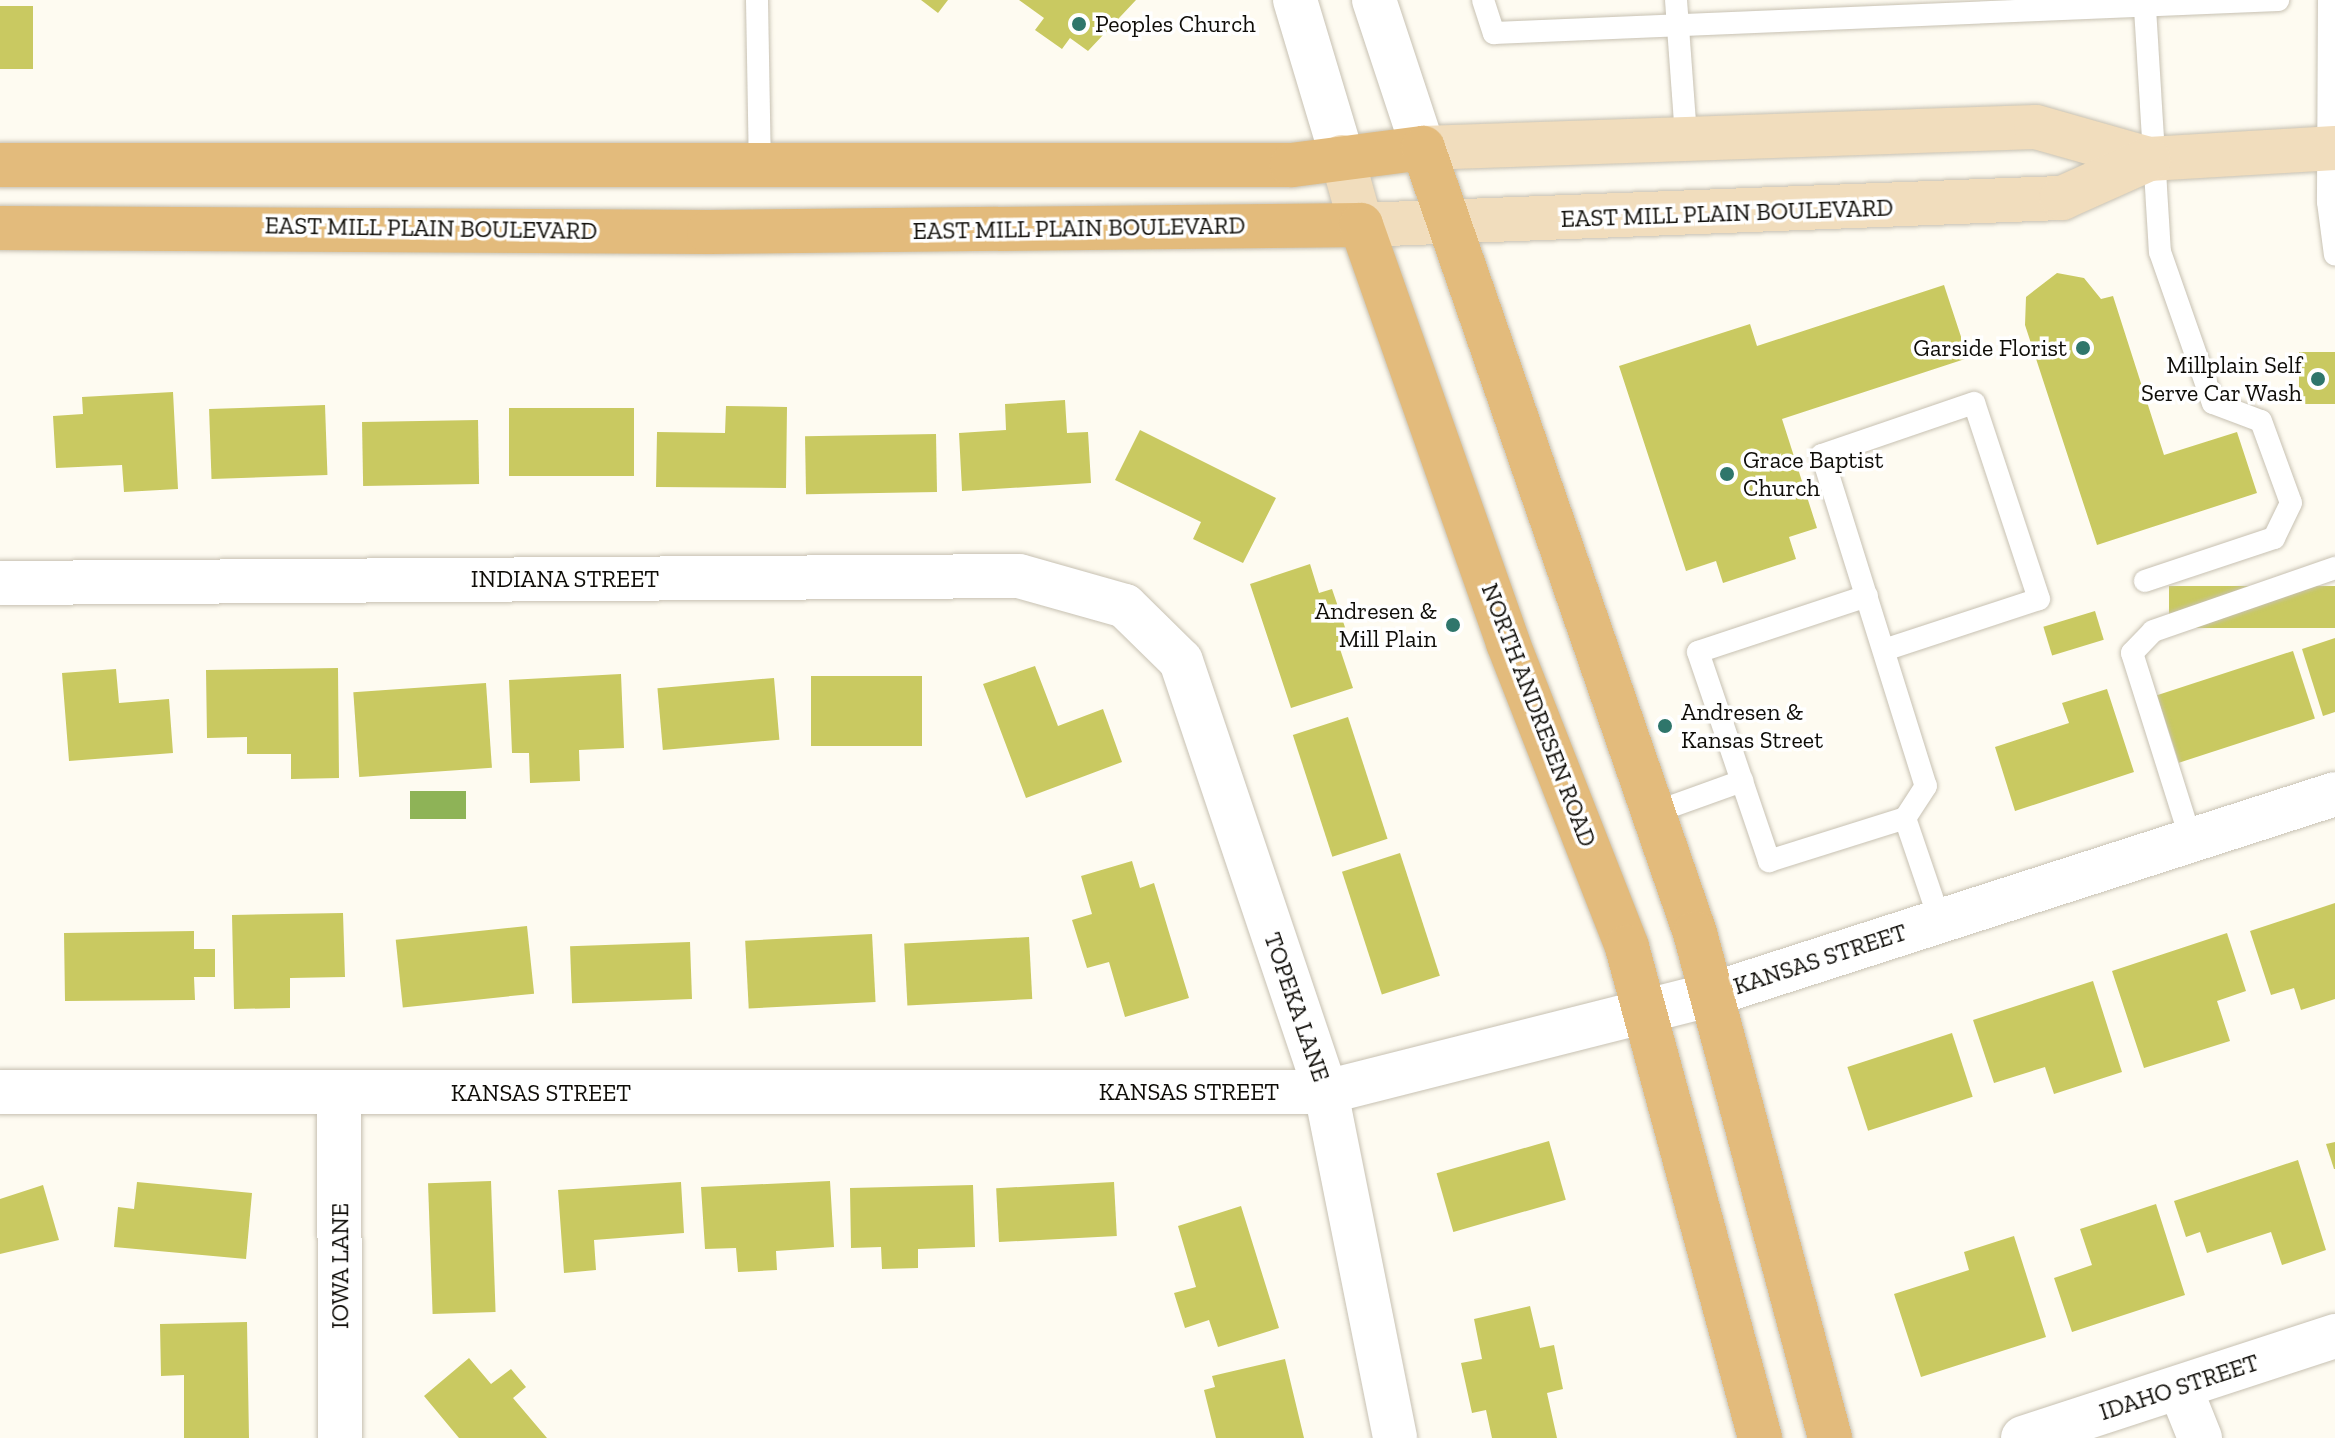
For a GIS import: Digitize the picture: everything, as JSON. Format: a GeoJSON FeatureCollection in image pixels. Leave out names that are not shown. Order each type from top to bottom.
{"type":"FeatureCollection","features":[{"type":"Feature","properties":{"kind":"main road","name":"EAST MILL PLAIN BOULEVARD"},"geometry":{"type":"LineString","coordinates":[[0,165],[760,169],[1292,165],[1423,148],[2036,127],[2149,159],[2333,148]]}},
{"type":"Feature","properties":{"kind":"main road"},"geometry":{"type":"LineString","coordinates":[[1423,148],[1713,994],[1830,1438]]}},
{"type":"Feature","properties":{"kind":"main road","name":"NORTH ANDRESEN ROAD"},"geometry":{"type":"LineString","coordinates":[[1342,157],[1361,225],[1648,1011],[1760,1438]]}},
{"type":"Feature","properties":{"kind":"main road","name":"EAST MILL PLAIN BOULEVARD"},"geometry":{"type":"LineString","coordinates":[[0,228],[709,232],[1447,224],[2062,198],[2149,159]]}},
{"type":"Feature","properties":{"kind":"street","name":"NORTH ANDRESEN ROAD"},"geometry":{"type":"LineString","coordinates":[[1295,0],[1342,157]]}},
{"type":"Feature","properties":{"kind":"street"},"geometry":{"type":"LineString","coordinates":[[1374,0],[1423,148]]}},
{"type":"Feature","properties":{"kind":"street","name":"INDIANA STREET"},"geometry":{"type":"LineString","coordinates":[[0,583],[1019,576],[1125,606]]}},
{"type":"Feature","properties":{"kind":"street","name":"TOPEKA LANE"},"geometry":{"type":"LineString","coordinates":[[1125,606],[1181,661],[1326,1092],[1395,1438]]}},
{"type":"Feature","properties":{"kind":"street","name":"KANSAS STREET"},"geometry":{"type":"LineString","coordinates":[[0,1092],[1326,1092],[1713,994],[2335,794]]}},
{"type":"Feature","properties":{"kind":"street","name":"IOWA LANE"},"geometry":{"type":"LineString","coordinates":[[339,1093],[340,1438]]}},
{"type":"Feature","properties":{"kind":"street","name":"IDAHO STREET"},"geometry":{"type":"LineString","coordinates":[[2023,1438],[2335,1336]]}},
{"type":"Feature","properties":{"kind":"street"},"geometry":{"type":"LineString","coordinates":[[2180,1388],[2200,1438]]}},
{"type":"Feature","properties":{"kind":"lane"},"geometry":{"type":"LineString","coordinates":[[757,0],[760,169]]}},
{"type":"Feature","properties":{"kind":"lane"},"geometry":{"type":"LineString","coordinates":[[1483,0],[1494,33],[1679,11],[2145,8],[2278,0]]}},
{"type":"Feature","properties":{"kind":"lane"},"geometry":{"type":"LineString","coordinates":[[2329,0],[2335,255]]}},
{"type":"Feature","properties":{"kind":"lane"},"geometry":{"type":"LineString","coordinates":[[2145,8],[2149,159],[2160,252],[2213,403],[2261,421],[2291,503],[2274,538],[2145,581]]}},
{"type":"Feature","properties":{"kind":"lane"},"geometry":{"type":"LineString","coordinates":[[1679,11],[1686,137]]}},
{"type":"Feature","properties":{"kind":"lane"},"geometry":{"type":"LineString","coordinates":[[1867,596],[1698,652],[1769,861],[1905,818],[1926,786],[1884,650],[1867,596],[1822,455],[1974,403],[2039,599],[1884,650]]}},
{"type":"Feature","properties":{"kind":"lane"},"geometry":{"type":"LineString","coordinates":[[2191,840],[2132,653],[2153,631],[2335,568]]}},
{"type":"Feature","properties":{"kind":"lane"},"geometry":{"type":"LineString","coordinates":[[1653,813],[1742,781]]}},
{"type":"Feature","properties":{"kind":"lane"},"geometry":{"type":"LineString","coordinates":[[1905,818],[1940,921]]}},
{"type":"Feature","properties":{"kind":"shaded area"},"geometry":{"type":"Polygon","coordinates":[[[410,791],[466,791],[466,819],[410,819],[410,791]]]}},
{"type":"Feature","properties":{"kind":"building"},"geometry":{"type":"Polygon","coordinates":[[[921,0],[948,0],[938,13],[921,0]]]}},
{"type":"Feature","properties":{"kind":"building","name":"Peoples Church"},"geometry":{"type":"Polygon","coordinates":[[[1019,0],[1136,0],[1088,51],[1070,38],[1062,49],[1035,30],[1044,18],[1019,0]]]}},
{"type":"Feature","properties":{"kind":"building"},"geometry":{"type":"Polygon","coordinates":[[[0,6],[33,6],[33,69],[0,69],[0,6]]]}},
{"type":"Feature","properties":{"kind":"building"},"geometry":{"type":"Polygon","coordinates":[[[2057,273],[2084,278],[2101,299],[2113,296],[2164,455],[2237,432],[2257,493],[2097,545],[2025,325],[2026,297],[2057,273]]]}},
{"type":"Feature","properties":{"kind":"building","name":"Grace Baptist Church"},"geometry":{"type":"Polygon","coordinates":[[[1944,285],[1968,358],[1782,419],[1817,528],[1789,537],[1796,559],[1723,583],[1716,561],[1686,571],[1619,366],[1750,324],[1757,346],[1944,285]]]}},
{"type":"Feature","properties":{"kind":"building","name":"Millplain Self Serve Car Wash"},"geometry":{"type":"Polygon","coordinates":[[[2299,352],[2335,352],[2335,404],[2299,404],[2299,352]]]}},
{"type":"Feature","properties":{"kind":"building"},"geometry":{"type":"Polygon","coordinates":[[[173,392],[178,489],[124,492],[122,465],[56,468],[53,416],[83,414],[82,397],[173,392]]]}},
{"type":"Feature","properties":{"kind":"building"},"geometry":{"type":"Polygon","coordinates":[[[1065,400],[1067,433],[1088,432],[1091,483],[962,491],[959,433],[1006,430],[1005,404],[1065,400]]]}},
{"type":"Feature","properties":{"kind":"building"},"geometry":{"type":"Polygon","coordinates":[[[325,405],[327,475],[212,479],[209,409],[325,405]]]}},
{"type":"Feature","properties":{"kind":"building"},"geometry":{"type":"Polygon","coordinates":[[[726,406],[787,407],[786,488],[656,487],[657,432],[725,433],[726,406]]]}},
{"type":"Feature","properties":{"kind":"building"},"geometry":{"type":"Polygon","coordinates":[[[509,408],[634,408],[634,476],[509,476],[509,408]]]}},
{"type":"Feature","properties":{"kind":"building"},"geometry":{"type":"Polygon","coordinates":[[[478,420],[479,484],[363,486],[362,422],[478,420]]]}},
{"type":"Feature","properties":{"kind":"building"},"geometry":{"type":"Polygon","coordinates":[[[1140,430],[1276,498],[1243,563],[1193,539],[1201,522],[1115,480],[1140,430]]]}},
{"type":"Feature","properties":{"kind":"building"},"geometry":{"type":"Polygon","coordinates":[[[936,434],[937,492],[806,494],[805,436],[936,434]]]}},
{"type":"Feature","properties":{"kind":"building"},"geometry":{"type":"Polygon","coordinates":[[[1310,564],[1319,593],[1332,589],[1349,639],[1338,643],[1353,688],[1291,708],[1250,584],[1310,564]]]}},
{"type":"Feature","properties":{"kind":"building"},"geometry":{"type":"Polygon","coordinates":[[[2169,586],[2335,586],[2335,628],[2169,628],[2169,586]]]}},
{"type":"Feature","properties":{"kind":"building"},"geometry":{"type":"Polygon","coordinates":[[[2095,611],[2104,640],[2052,655],[2043,627],[2095,611]]]}},
{"type":"Feature","properties":{"kind":"building"},"geometry":{"type":"Polygon","coordinates":[[[2335,638],[2335,712],[2323,716],[2302,649],[2335,638]]]}},
{"type":"Feature","properties":{"kind":"building"},"geometry":{"type":"Polygon","coordinates":[[[2293,651],[2315,719],[2179,763],[2157,695],[2293,651]]]}},
{"type":"Feature","properties":{"kind":"building"},"geometry":{"type":"Polygon","coordinates":[[[1035,666],[1058,726],[1103,709],[1122,762],[1026,798],[983,684],[1035,666]]]}},
{"type":"Feature","properties":{"kind":"building"},"geometry":{"type":"Polygon","coordinates":[[[338,668],[339,778],[291,779],[291,754],[247,754],[247,737],[207,738],[206,670],[338,668]]]}},
{"type":"Feature","properties":{"kind":"building"},"geometry":{"type":"Polygon","coordinates":[[[116,669],[119,703],[169,699],[173,753],[69,761],[62,673],[116,669]]]}},
{"type":"Feature","properties":{"kind":"building"},"geometry":{"type":"Polygon","coordinates":[[[621,674],[624,748],[579,750],[580,781],[530,783],[529,753],[512,753],[509,680],[621,674]]]}},
{"type":"Feature","properties":{"kind":"building"},"geometry":{"type":"Polygon","coordinates":[[[811,676],[922,676],[922,746],[811,746],[811,676]]]}},
{"type":"Feature","properties":{"kind":"building"},"geometry":{"type":"Polygon","coordinates":[[[774,678],[779,740],[663,750],[657,688],[774,678]]]}},
{"type":"Feature","properties":{"kind":"building"},"geometry":{"type":"Polygon","coordinates":[[[486,683],[492,768],[359,777],[353,692],[486,683]]]}},
{"type":"Feature","properties":{"kind":"building"},"geometry":{"type":"Polygon","coordinates":[[[2107,689],[2134,772],[2015,811],[1995,747],[2069,723],[2062,703],[2107,689]]]}},
{"type":"Feature","properties":{"kind":"building"},"geometry":{"type":"Polygon","coordinates":[[[1348,717],[1388,839],[1332,857],[1293,735],[1348,717]]]}},
{"type":"Feature","properties":{"kind":"building"},"geometry":{"type":"Polygon","coordinates":[[[1400,853],[1440,976],[1382,995],[1342,872],[1400,853]]]}},
{"type":"Feature","properties":{"kind":"building"},"geometry":{"type":"Polygon","coordinates":[[[1132,861],[1140,888],[1154,883],[1189,998],[1125,1017],[1109,962],[1087,968],[1072,920],[1092,914],[1081,876],[1132,861]]]}},
{"type":"Feature","properties":{"kind":"building"},"geometry":{"type":"Polygon","coordinates":[[[2335,903],[2335,999],[2301,1010],[2294,988],[2271,995],[2250,931],[2335,903]]]}},
{"type":"Feature","properties":{"kind":"building"},"geometry":{"type":"Polygon","coordinates":[[[343,913],[345,977],[290,978],[290,1008],[234,1009],[232,915],[343,913]]]}},
{"type":"Feature","properties":{"kind":"building"},"geometry":{"type":"Polygon","coordinates":[[[527,926],[534,994],[403,1007],[396,940],[527,926]]]}},
{"type":"Feature","properties":{"kind":"building"},"geometry":{"type":"Polygon","coordinates":[[[194,931],[194,949],[215,949],[215,977],[194,977],[195,1000],[65,1001],[64,933],[194,931]]]}},
{"type":"Feature","properties":{"kind":"building"},"geometry":{"type":"Polygon","coordinates":[[[2227,933],[2246,991],[2217,1001],[2230,1041],[2144,1068],[2112,971],[2227,933]]]}},
{"type":"Feature","properties":{"kind":"building"},"geometry":{"type":"Polygon","coordinates":[[[872,934],[876,1002],[749,1009],[745,941],[872,934]]]}},
{"type":"Feature","properties":{"kind":"building"},"geometry":{"type":"Polygon","coordinates":[[[1029,937],[1032,999],[907,1005],[904,944],[1029,937]]]}},
{"type":"Feature","properties":{"kind":"building"},"geometry":{"type":"Polygon","coordinates":[[[690,942],[692,999],[572,1003],[570,946],[690,942]]]}},
{"type":"Feature","properties":{"kind":"building"},"geometry":{"type":"Polygon","coordinates":[[[2093,981],[2122,1072],[2054,1094],[2045,1067],[1994,1083],[1973,1020],[2093,981]]]}},
{"type":"Feature","properties":{"kind":"building"},"geometry":{"type":"Polygon","coordinates":[[[1952,1033],[1973,1097],[1868,1131],[1847,1067],[1952,1033]]]}},
{"type":"Feature","properties":{"kind":"building"},"geometry":{"type":"Polygon","coordinates":[[[1549,1141],[1566,1200],[1453,1232],[1437,1173],[1549,1141]]]}},
{"type":"Feature","properties":{"kind":"building"},"geometry":{"type":"Polygon","coordinates":[[[2335,1142],[2335,1169],[2334,1169],[2326,1144],[2335,1142]]]}},
{"type":"Feature","properties":{"kind":"building"},"geometry":{"type":"Polygon","coordinates":[[[2298,1160],[2326,1250],[2282,1265],[2271,1232],[2207,1253],[2200,1232],[2186,1237],[2174,1201],[2298,1160]]]}},
{"type":"Feature","properties":{"kind":"building"},"geometry":{"type":"Polygon","coordinates":[[[491,1181],[496,1312],[433,1314],[428,1183],[491,1181]]]}},
{"type":"Feature","properties":{"kind":"building"},"geometry":{"type":"Polygon","coordinates":[[[830,1181],[834,1247],[776,1251],[777,1270],[738,1272],[736,1248],[705,1249],[701,1187],[830,1181]]]}},
{"type":"Feature","properties":{"kind":"building"},"geometry":{"type":"Polygon","coordinates":[[[137,1182],[252,1193],[246,1259],[114,1247],[118,1207],[134,1209],[137,1182]]]}},
{"type":"Feature","properties":{"kind":"building"},"geometry":{"type":"Polygon","coordinates":[[[681,1182],[684,1233],[594,1240],[596,1270],[564,1273],[558,1190],[681,1182]]]}},
{"type":"Feature","properties":{"kind":"building"},"geometry":{"type":"Polygon","coordinates":[[[1114,1182],[1117,1236],[999,1242],[996,1188],[1114,1182]]]}},
{"type":"Feature","properties":{"kind":"building"},"geometry":{"type":"Polygon","coordinates":[[[43,1185],[59,1240],[0,1254],[0,1199],[43,1185]]]}},
{"type":"Feature","properties":{"kind":"building"},"geometry":{"type":"Polygon","coordinates":[[[973,1185],[975,1247],[918,1249],[918,1268],[882,1269],[881,1247],[851,1248],[850,1188],[973,1185]]]}},
{"type":"Feature","properties":{"kind":"building"},"geometry":{"type":"Polygon","coordinates":[[[2156,1204],[2185,1295],[2072,1332],[2054,1278],[2092,1265],[2080,1229],[2156,1204]]]}},
{"type":"Feature","properties":{"kind":"building"},"geometry":{"type":"Polygon","coordinates":[[[1241,1206],[1279,1328],[1218,1347],[1209,1320],[1185,1328],[1174,1293],[1196,1287],[1178,1226],[1241,1206]]]}},
{"type":"Feature","properties":{"kind":"building"},"geometry":{"type":"Polygon","coordinates":[[[2014,1236],[2046,1337],[1921,1377],[1894,1294],[1969,1270],[1964,1252],[2014,1236]]]}},
{"type":"Feature","properties":{"kind":"building"},"geometry":{"type":"Polygon","coordinates":[[[1530,1306],[1540,1348],[1554,1345],[1563,1389],[1547,1393],[1557,1438],[1492,1438],[1486,1410],[1472,1413],[1461,1363],[1482,1359],[1474,1319],[1530,1306]]]}},
{"type":"Feature","properties":{"kind":"building"},"geometry":{"type":"Polygon","coordinates":[[[247,1322],[249,1438],[184,1438],[184,1375],[161,1376],[160,1324],[247,1322]]]}},
{"type":"Feature","properties":{"kind":"building"},"geometry":{"type":"Polygon","coordinates":[[[469,1358],[491,1384],[511,1369],[526,1387],[513,1398],[547,1438],[459,1438],[424,1396],[469,1358]]]}},
{"type":"Feature","properties":{"kind":"building"},"geometry":{"type":"Polygon","coordinates":[[[1285,1359],[1304,1438],[1216,1438],[1204,1390],[1215,1387],[1212,1376],[1285,1359]]]}},
{"type":"Feature","properties":{"kind":"place","name":"Peoples Church"},"geometry":{"type":"Point","coordinates":[1079,24]}},
{"type":"Feature","properties":{"kind":"place","name":"Garside Florist"},"geometry":{"type":"Point","coordinates":[2083,348]}},
{"type":"Feature","properties":{"kind":"place","name":"Millplain Self Serve Car Wash"},"geometry":{"type":"Point","coordinates":[2318,379]}},
{"type":"Feature","properties":{"kind":"place","name":"Grace Baptist Church"},"geometry":{"type":"Point","coordinates":[1727,474]}},
{"type":"Feature","properties":{"kind":"place","name":"Andresen & Mill Plain"},"geometry":{"type":"Point","coordinates":[1453,625]}},
{"type":"Feature","properties":{"kind":"place","name":"Andresen & Kansas Street"},"geometry":{"type":"Point","coordinates":[1665,726]}}]}
